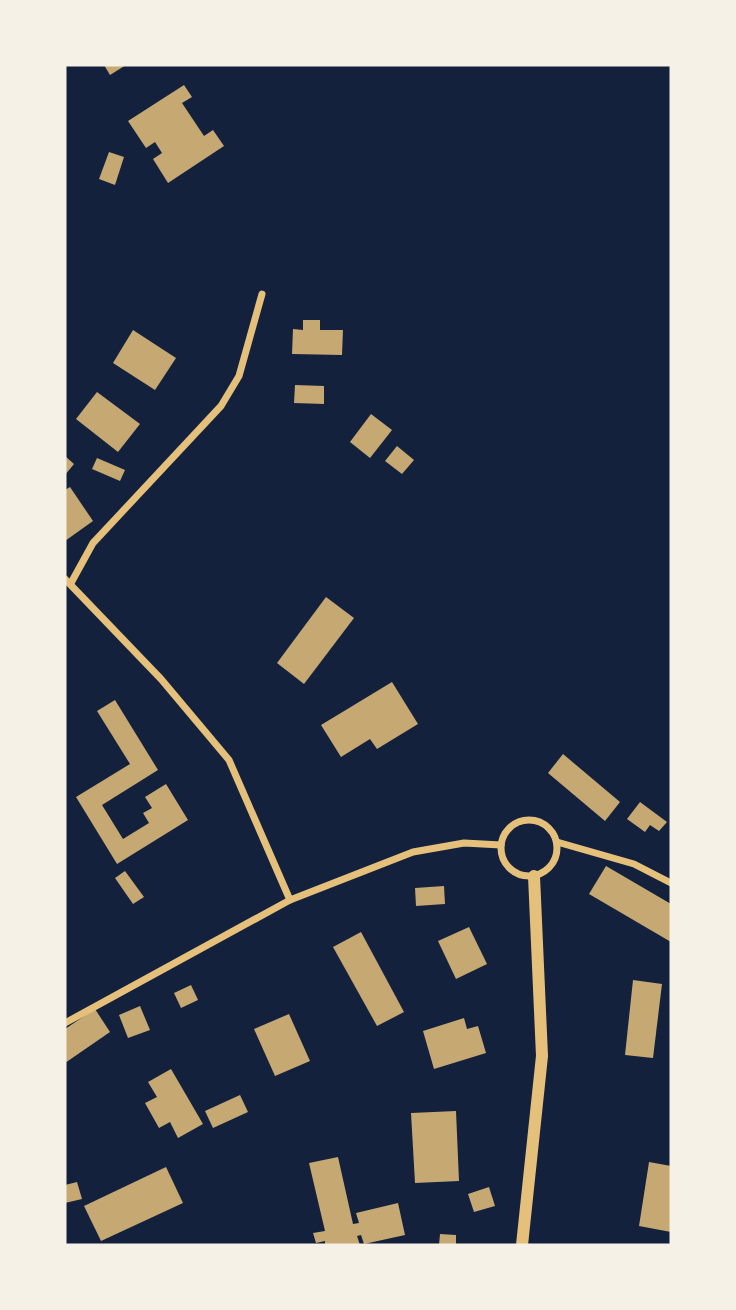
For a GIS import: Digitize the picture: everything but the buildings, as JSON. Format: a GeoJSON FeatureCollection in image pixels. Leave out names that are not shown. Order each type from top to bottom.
{"type":"FeatureCollection","features":[{"type":"Feature","properties":{"kind":"street"},"geometry":{"type":"LineString","coordinates":[[262,294],[239,376],[221,406],[93,543],[68,581],[161,679],[229,761],[290,900]]}},
{"type":"Feature","properties":{"kind":"street"},"geometry":{"type":"LineString","coordinates":[[527,820],[540,822],[551,830],[557,842],[555,860],[550,867],[534,876],[514,872],[506,865],[502,855],[501,845],[505,832],[515,823],[527,820]]}},
{"type":"Feature","properties":{"kind":"street"},"geometry":{"type":"LineString","coordinates":[[557,842],[634,864],[671,883]]}},
{"type":"Feature","properties":{"kind":"street"},"geometry":{"type":"LineString","coordinates":[[65,1023],[290,900],[413,852],[464,843],[501,845]]}},
{"type":"Feature","properties":{"kind":"street"},"geometry":{"type":"LineString","coordinates":[[522,1245],[542,1056],[534,876]]}}]}
